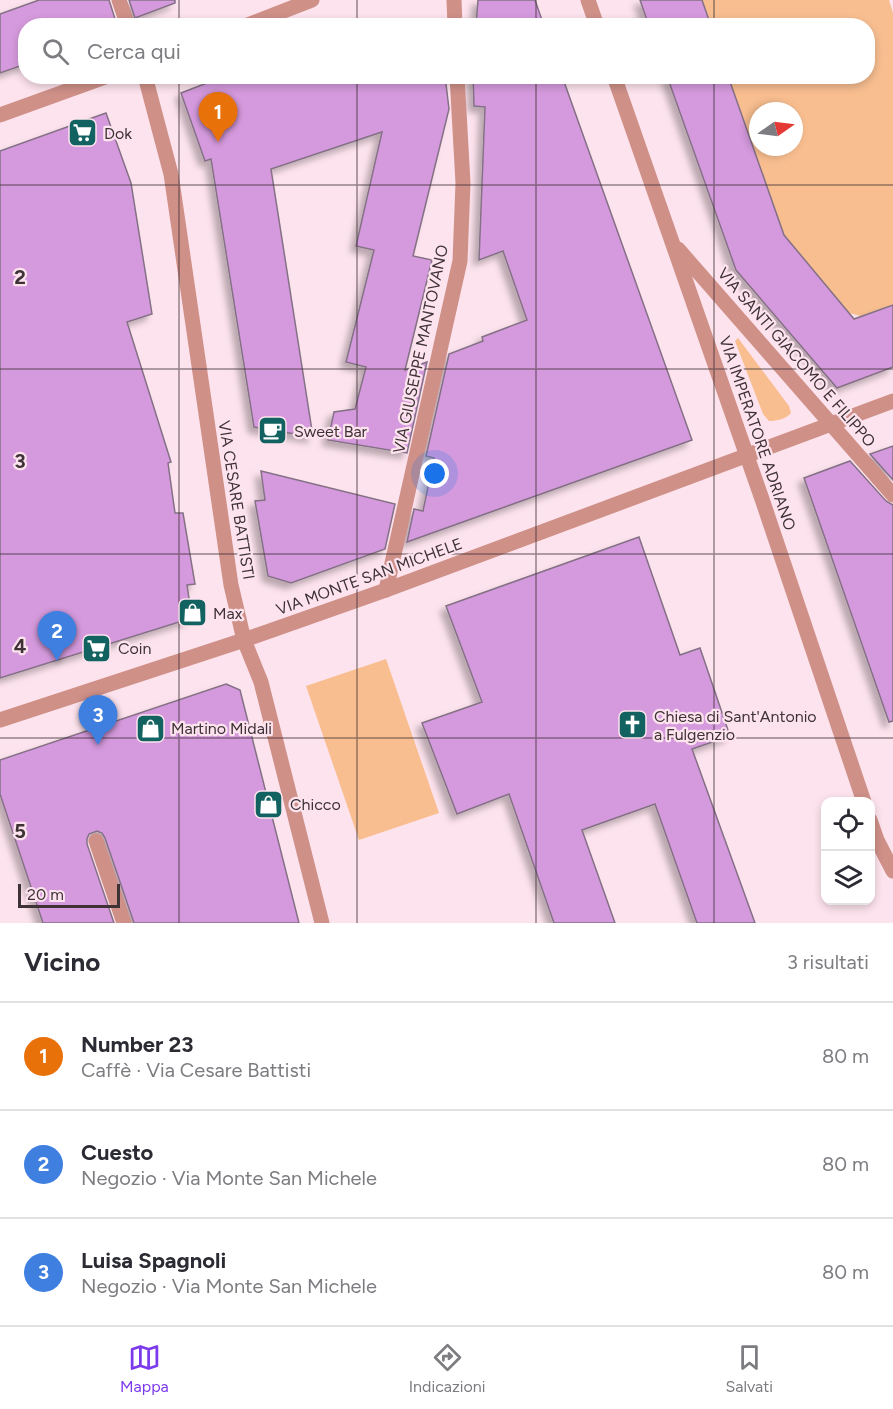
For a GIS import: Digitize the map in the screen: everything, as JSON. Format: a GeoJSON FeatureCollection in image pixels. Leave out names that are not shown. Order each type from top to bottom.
{"type":"FeatureCollection","features":[{"type":"Feature","properties":{"kind":"street"},"geometry":{"type":"LineString","coordinates":[[119,0],[125,18]]}},
{"type":"Feature","properties":{"kind":"street"},"geometry":{"type":"LineString","coordinates":[[266,18],[312,0]]}},
{"type":"Feature","properties":{"kind":"street"},"geometry":{"type":"LineString","coordinates":[[454,0],[455,18]]}},
{"type":"Feature","properties":{"kind":"street"},"geometry":{"type":"LineString","coordinates":[[588,0],[594,18]]}},
{"type":"Feature","properties":{"kind":"street"},"geometry":{"type":"LineString","coordinates":[[0,114],[85,84]]}},
{"type":"Feature","properties":{"kind":"street","name":"VIA CESARE BATTISTI"},"geometry":{"type":"LineString","coordinates":[[147,84],[171,174],[231,585],[244,640],[261,682],[322,923]]}},
{"type":"Feature","properties":{"kind":"street","name":"VIA GIUSEPPE MANTOVANO"},"geometry":{"type":"LineString","coordinates":[[386,590],[460,261],[463,183],[457,84]]}},
{"type":"Feature","properties":{"kind":"street","name":"VIA IMPERATORE ADRIANO"},"geometry":{"type":"LineString","coordinates":[[617,84],[747,456],[863,797]]}},
{"type":"Feature","properties":{"kind":"street","name":"VIA SANTI GIACOMO E FILIPPO"},"geometry":{"type":"LineString","coordinates":[[673,243],[893,495]]}},
{"type":"Feature","properties":{"kind":"street","name":"VIA MONTE SAN MICHELE"},"geometry":{"type":"LineString","coordinates":[[0,720],[244,640],[386,590],[893,401]]}},
{"type":"Feature","properties":{"kind":"street"},"geometry":{"type":"LineString","coordinates":[[875,834],[893,871]]}},
{"type":"Feature","properties":{"kind":"street"},"geometry":{"type":"LineString","coordinates":[[96,841],[124,923]]}},
{"type":"Feature","properties":{"kind":"shaded area"},"geometry":{"type":"Polygon","coordinates":[[[702,0],[889,0],[893,13],[893,305],[861,316],[849,313],[784,235],[756,156],[803,156],[803,102],[749,102],[749,136],[730,84],[875,84],[875,18],[708,18],[702,0]]]}},
{"type":"Feature","properties":{"kind":"shaded area"},"geometry":{"type":"Polygon","coordinates":[[[738,338],[789,406],[791,413],[787,417],[769,421],[763,414],[735,341],[738,338]]]}},
{"type":"Feature","properties":{"kind":"shaded area"},"geometry":{"type":"Polygon","coordinates":[[[386,659],[439,813],[359,840],[306,686],[386,659]]]}},
{"type":"Feature","properties":{"kind":"building"},"geometry":{"type":"Polygon","coordinates":[[[39,0],[109,0],[115,18],[18,18],[18,67],[0,73],[0,14],[39,0]]]}},
{"type":"Feature","properties":{"kind":"building"},"geometry":{"type":"Polygon","coordinates":[[[129,0],[175,0],[175,3],[135,18],[129,0]]]}},
{"type":"Feature","properties":{"kind":"building"},"geometry":{"type":"Polygon","coordinates":[[[478,0],[535,0],[541,18],[477,18],[478,0]]]}},
{"type":"Feature","properties":{"kind":"building"},"geometry":{"type":"Polygon","coordinates":[[[640,0],[702,0],[708,18],[646,18],[640,0]]]}},
{"type":"Feature","properties":{"kind":"building"},"geometry":{"type":"Polygon","coordinates":[[[204,84],[446,84],[449,109],[413,256],[432,260],[405,370],[427,362],[407,453],[328,440],[334,412],[355,409],[366,367],[346,362],[374,250],[356,246],[382,132],[271,169],[313,437],[254,427],[211,159],[205,161],[181,93],[204,84]]]}},
{"type":"Feature","properties":{"kind":"building"},"geometry":{"type":"Polygon","coordinates":[[[473,84],[565,84],[692,440],[407,542],[414,509],[423,511],[434,458],[426,456],[449,354],[483,341],[482,337],[527,320],[503,251],[479,260],[485,107],[474,106],[473,84]]]}},
{"type":"Feature","properties":{"kind":"building"},"geometry":{"type":"Polygon","coordinates":[[[670,84],[731,84],[749,136],[749,156],[756,156],[784,235],[854,319],[893,305],[893,367],[837,388],[736,270],[670,84]]]}},
{"type":"Feature","properties":{"kind":"building"},"geometry":{"type":"Polygon","coordinates":[[[106,113],[131,183],[152,314],[127,322],[171,462],[168,463],[175,513],[183,513],[195,584],[187,585],[192,618],[0,678],[0,151],[106,113]]]}},
{"type":"Feature","properties":{"kind":"building"},"geometry":{"type":"Polygon","coordinates":[[[893,446],[893,480],[870,454],[893,446]]]}},
{"type":"Feature","properties":{"kind":"building"},"geometry":{"type":"Polygon","coordinates":[[[850,461],[886,501],[893,505],[893,721],[889,722],[804,478],[850,461]]]}},
{"type":"Feature","properties":{"kind":"building"},"geometry":{"type":"Polygon","coordinates":[[[261,471],[395,504],[385,549],[291,583],[268,576],[255,501],[265,500],[261,471]]]}},
{"type":"Feature","properties":{"kind":"building"},"geometry":{"type":"Polygon","coordinates":[[[639,537],[680,655],[700,648],[730,736],[692,749],[755,923],[697,923],[655,804],[582,830],[615,923],[554,923],[509,794],[457,814],[422,723],[482,702],[446,606],[639,537]]]}},
{"type":"Feature","properties":{"kind":"building"},"geometry":{"type":"Polygon","coordinates":[[[226,684],[240,690],[299,923],[134,923],[105,838],[97,831],[89,834],[87,844],[114,923],[43,923],[0,794],[0,760],[226,684]]]}},
{"type":"Feature","properties":{"kind":"place","name":"Dok"},"geometry":{"type":"Point","coordinates":[83,133]}},
{"type":"Feature","properties":{"kind":"place","name":"Number 23"},"geometry":{"type":"Point","coordinates":[218,142]}},
{"type":"Feature","properties":{"kind":"place","name":"Sweet Bar"},"geometry":{"type":"Point","coordinates":[273,431]}},
{"type":"Feature","properties":{"kind":"place","name":"Max"},"geometry":{"type":"Point","coordinates":[192,613]}},
{"type":"Feature","properties":{"kind":"place","name":"Coin"},"geometry":{"type":"Point","coordinates":[97,648]}},
{"type":"Feature","properties":{"kind":"place","name":"Cuesto"},"geometry":{"type":"Point","coordinates":[57,661]}},
{"type":"Feature","properties":{"kind":"place","name":"Chiesa di Sant'Antonio a Fulgenzio"},"geometry":{"type":"Point","coordinates":[633,725]}},
{"type":"Feature","properties":{"kind":"place","name":"Martino Midali"},"geometry":{"type":"Point","coordinates":[150,728]}},
{"type":"Feature","properties":{"kind":"place","name":"Luisa Spagnoli"},"geometry":{"type":"Point","coordinates":[98,745]}},
{"type":"Feature","properties":{"kind":"place","name":"Chicco"},"geometry":{"type":"Point","coordinates":[269,804]}}]}
